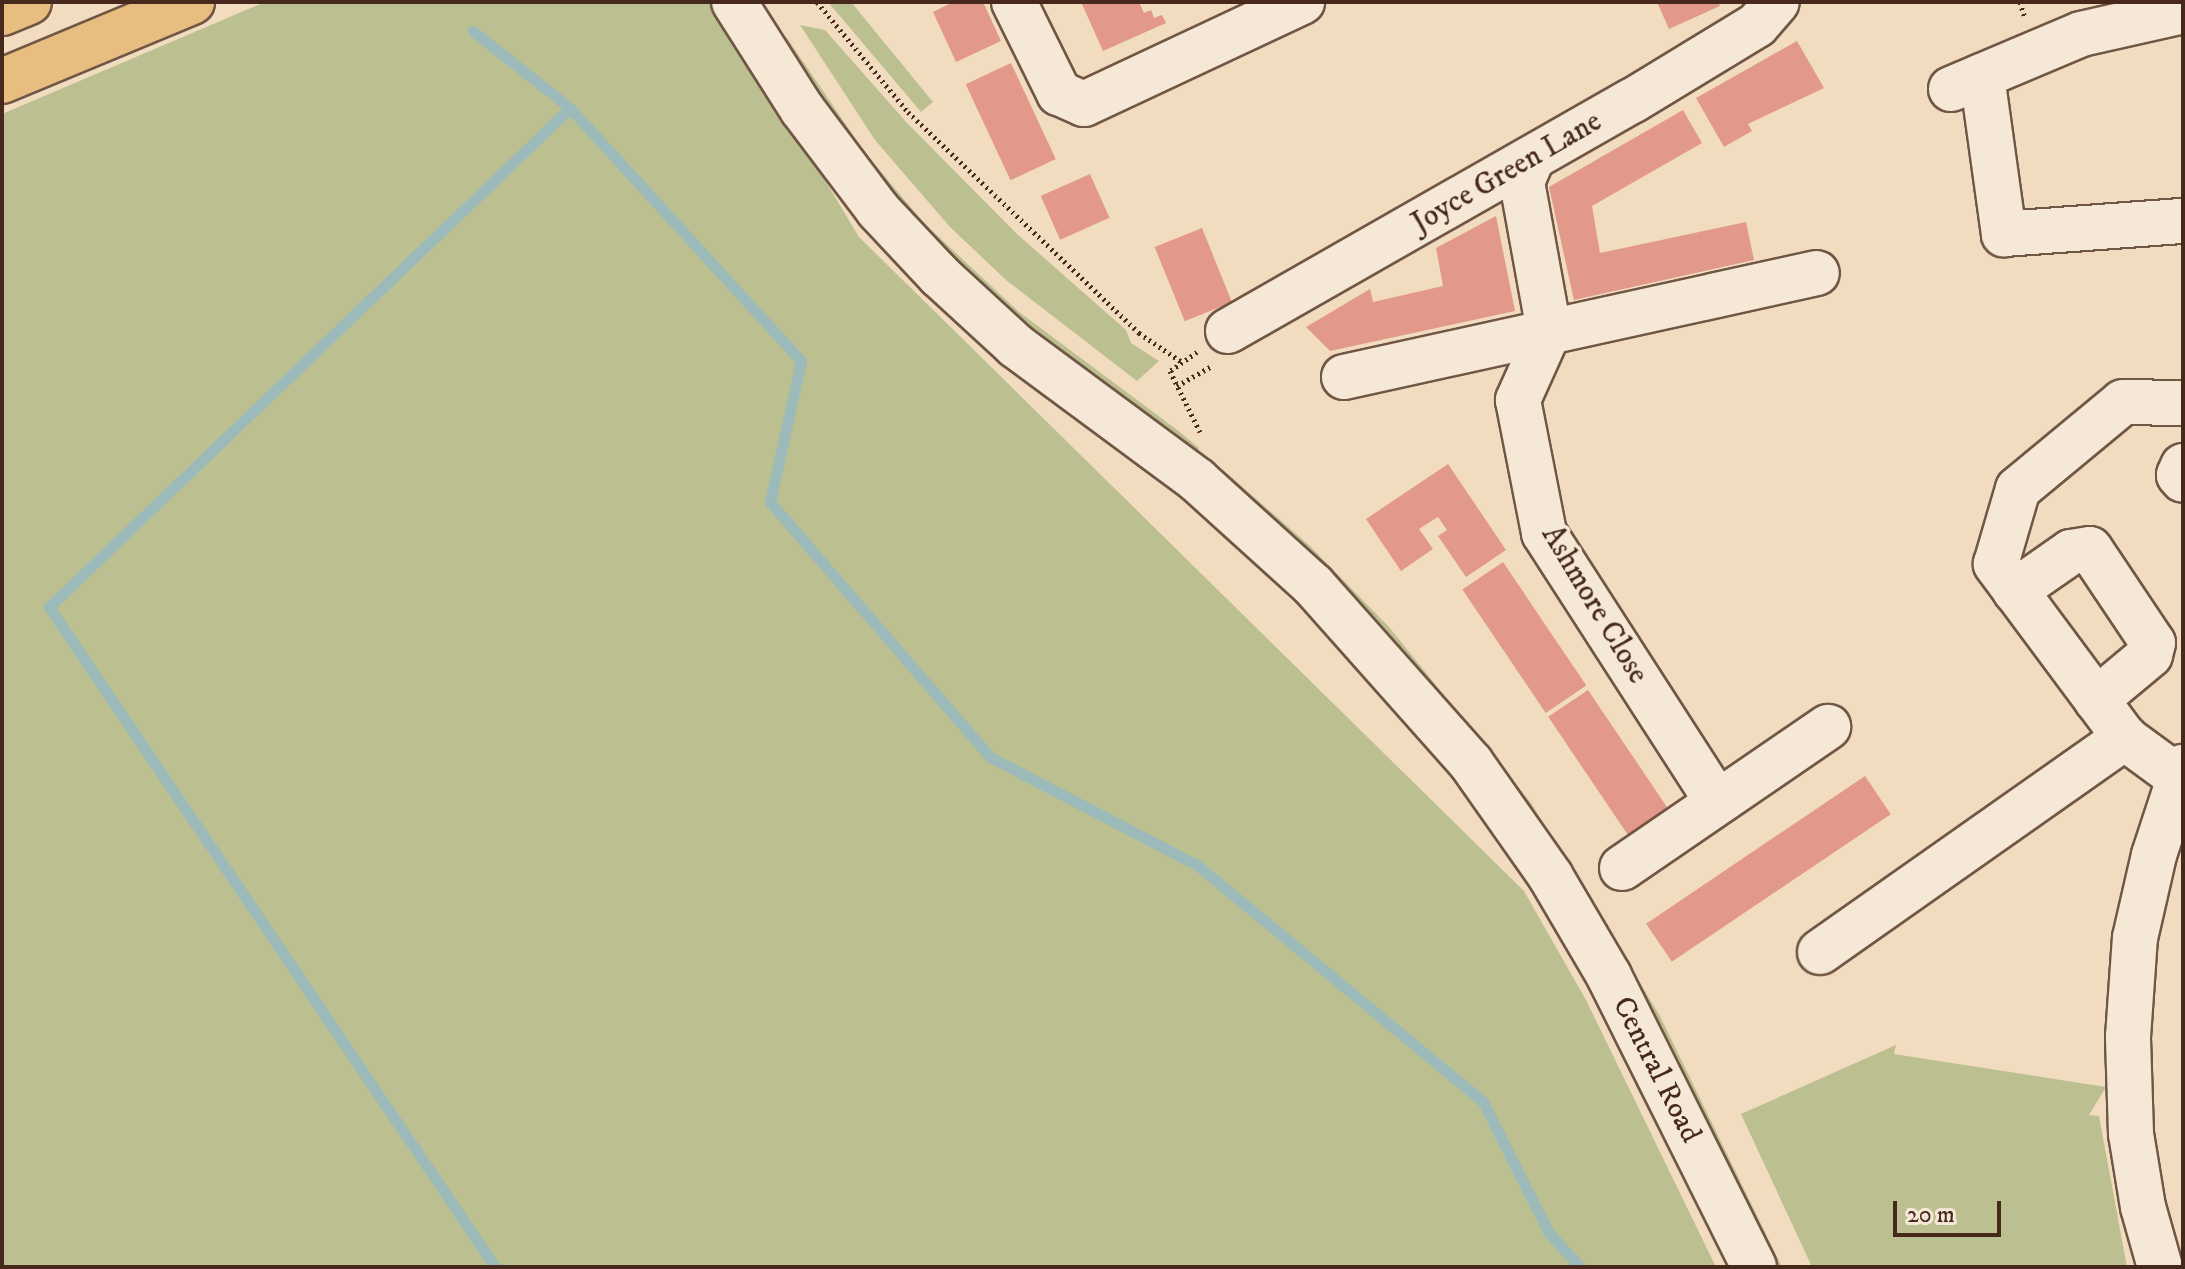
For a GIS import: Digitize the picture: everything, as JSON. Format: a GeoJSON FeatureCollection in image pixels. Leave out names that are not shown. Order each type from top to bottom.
{"type":"FeatureCollection","features":[{"type":"Feature","properties":{"kind":"main road"},"geometry":{"type":"LineString","coordinates":[[2,13],[29,2]]}},
{"type":"Feature","properties":{"kind":"main road"},"geometry":{"type":"LineString","coordinates":[[2,81],[192,2]]}},
{"type":"Feature","properties":{"kind":"street"},"geometry":{"type":"LineString","coordinates":[[1014,2],[1059,93],[1084,104],[1302,2]]}},
{"type":"Feature","properties":{"kind":"street","name":"Joyce Green Lane"},"geometry":{"type":"LineString","coordinates":[[1228,331],[1531,161],[1757,25],[1777,2]]}},
{"type":"Feature","properties":{"kind":"street","name":"Central Road"},"geometry":{"type":"LineString","coordinates":[[746,10],[802,109],[878,210],[940,276],[1016,346],[1197,480],[1313,585],[1471,763],[1551,877],[1609,976],[1754,1267]]}},
{"type":"Feature","properties":{"kind":"street"},"geometry":{"type":"LineString","coordinates":[[2183,11],[2071,19],[1967,82],[2004,234],[2183,221]]}},
{"type":"Feature","properties":{"kind":"street"},"geometry":{"type":"LineString","coordinates":[[1531,161],[1522,182],[1549,331]]}},
{"type":"Feature","properties":{"kind":"street"},"geometry":{"type":"LineString","coordinates":[[1344,377],[1817,273]]}},
{"type":"Feature","properties":{"kind":"street","name":"Ashmore Close"},"geometry":{"type":"LineString","coordinates":[[1549,331],[1518,400],[1544,533],[1717,801]]}},
{"type":"Feature","properties":{"kind":"street"},"geometry":{"type":"LineString","coordinates":[[2160,1267],[2143,1207],[2131,1134],[2128,1037],[2135,938],[2180,772],[2125,738],[1996,564],[2018,489],[2123,402],[2183,403]]}},
{"type":"Feature","properties":{"kind":"street"},"geometry":{"type":"LineString","coordinates":[[2183,466],[2183,480]]}},
{"type":"Feature","properties":{"kind":"street"},"geometry":{"type":"LineString","coordinates":[[2015,591],[2071,552],[2090,549],[2153,643],[2150,655],[2096,700]]}},
{"type":"Feature","properties":{"kind":"street"},"geometry":{"type":"LineString","coordinates":[[1622,868],[1828,727]]}},
{"type":"Feature","properties":{"kind":"street"},"geometry":{"type":"LineString","coordinates":[[1820,952],[2125,738]]}},
{"type":"Feature","properties":{"kind":"path"},"geometry":{"type":"LineString","coordinates":[[817,2],[941,144],[1139,333],[1182,362]]}},
{"type":"Feature","properties":{"kind":"green space"},"geometry":{"type":"Polygon","coordinates":[[[265,2],[718,2],[859,237],[1524,891],[1586,1000],[1716,1267],[2,1267],[2,114],[265,2]]]}},
{"type":"Feature","properties":{"kind":"green space"},"geometry":{"type":"Polygon","coordinates":[[[828,2],[851,2],[933,102],[921,112],[828,2]]]}},
{"type":"Feature","properties":{"kind":"green space"},"geometry":{"type":"Polygon","coordinates":[[[800,25],[825,30],[908,124],[1017,234],[1126,330],[1131,343],[1159,361],[1137,381],[1006,280],[950,227],[875,140],[800,25]]]}},
{"type":"Feature","properties":{"kind":"green space"},"geometry":{"type":"Polygon","coordinates":[[[787,38],[866,154],[924,223],[1019,312],[1176,429],[1199,448],[1197,453],[1012,317],[963,271],[868,167],[781,40],[787,38]]]}},
{"type":"Feature","properties":{"kind":"green space"},"geometry":{"type":"Polygon","coordinates":[[[1223,470],[1309,545],[1389,627],[1531,803],[1660,1016],[1782,1267],[1776,1267],[1613,941],[1487,753],[1383,629],[1220,473],[1223,470]]]}},
{"type":"Feature","properties":{"kind":"green space"},"geometry":{"type":"Polygon","coordinates":[[[1896,1045],[1894,1054],[2106,1087],[2089,1115],[2099,1116],[2127,1267],[1812,1267],[1741,1114],[1896,1045]]]}},
{"type":"Feature","properties":{"kind":"building"},"geometry":{"type":"Polygon","coordinates":[[[953,2],[983,2],[1001,41],[956,62],[933,12],[953,2]]]}},
{"type":"Feature","properties":{"kind":"building"},"geometry":{"type":"Polygon","coordinates":[[[1081,2],[1139,2],[1144,13],[1151,10],[1154,18],[1162,15],[1166,23],[1103,51],[1081,2]]]}},
{"type":"Feature","properties":{"kind":"building"},"geometry":{"type":"Polygon","coordinates":[[[1657,2],[1718,2],[1720,6],[1669,29],[1657,2]]]}},
{"type":"Feature","properties":{"kind":"building"},"geometry":{"type":"Polygon","coordinates":[[[1797,41],[1824,88],[1748,124],[1752,131],[1724,147],[1696,98],[1797,41]]]}},
{"type":"Feature","properties":{"kind":"building"},"geometry":{"type":"Polygon","coordinates":[[[1011,63],[1056,159],[1010,180],[966,84],[1011,63]]]}},
{"type":"Feature","properties":{"kind":"building"},"geometry":{"type":"Polygon","coordinates":[[[1683,110],[1702,143],[1592,206],[1600,253],[1746,222],[1754,260],[1574,300],[1549,187],[1683,110]]]}},
{"type":"Feature","properties":{"kind":"building"},"geometry":{"type":"Polygon","coordinates":[[[1090,174],[1110,218],[1060,240],[1041,196],[1090,174]]]}},
{"type":"Feature","properties":{"kind":"building"},"geometry":{"type":"Polygon","coordinates":[[[1496,216],[1515,311],[1330,351],[1306,327],[1370,289],[1373,302],[1443,286],[1436,248],[1496,216]]]}},
{"type":"Feature","properties":{"kind":"building"},"geometry":{"type":"Polygon","coordinates":[[[1202,228],[1232,302],[1185,321],[1155,247],[1202,228]]]}},
{"type":"Feature","properties":{"kind":"building"},"geometry":{"type":"Polygon","coordinates":[[[1448,464],[1506,550],[1466,577],[1438,536],[1447,530],[1438,517],[1419,529],[1433,549],[1401,571],[1366,519],[1448,464]]]}},
{"type":"Feature","properties":{"kind":"building"},"geometry":{"type":"Polygon","coordinates":[[[1503,562],[1586,686],[1546,713],[1462,589],[1503,562]]]}},
{"type":"Feature","properties":{"kind":"building"},"geometry":{"type":"Polygon","coordinates":[[[1588,690],[1671,814],[1632,840],[1548,717],[1588,690]]]}},
{"type":"Feature","properties":{"kind":"building"},"geometry":{"type":"Polygon","coordinates":[[[1865,776],[1891,814],[1672,962],[1646,924],[1865,776]]]}},
{"type":"Feature","properties":{"kind":"waterway"},"geometry":{"type":"LineString","coordinates":[[473,31],[570,108],[801,361],[770,502],[990,757],[1197,865],[1483,1102],[1549,1233],[1580,1267]]}},
{"type":"Feature","properties":{"kind":"waterway"},"geometry":{"type":"LineString","coordinates":[[495,1267],[49,607],[570,108]]}}]}
